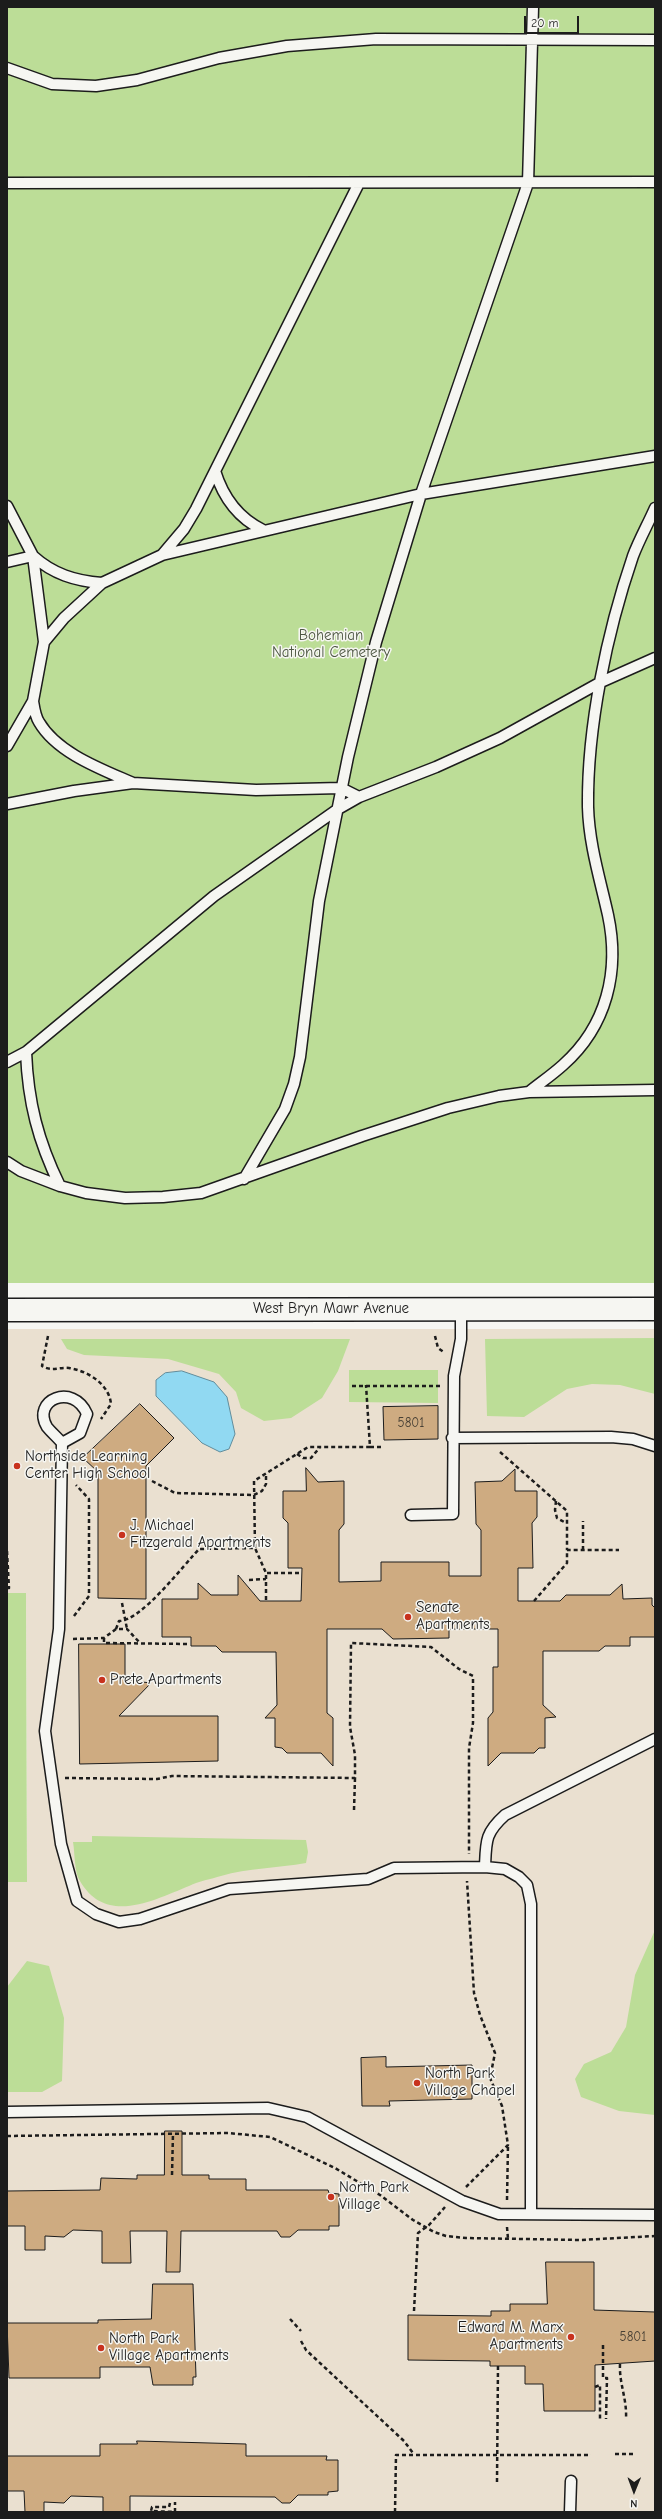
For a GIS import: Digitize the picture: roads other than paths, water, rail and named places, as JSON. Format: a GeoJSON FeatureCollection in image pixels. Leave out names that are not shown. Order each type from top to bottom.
{"type":"FeatureCollection","features":[{"type":"Feature","properties":{"kind":"street","name":"West Bryn Mawr Avenue"},"geometry":{"type":"LineString","coordinates":[[7,1310],[655,1309]]}},
{"type":"Feature","properties":{"kind":"lane"},"geometry":{"type":"LineString","coordinates":[[244,1179],[285,1109],[294,1084],[300,1058],[319,901],[341,788],[376,642],[421,494],[528,183],[534,7]]}},
{"type":"Feature","properties":{"kind":"lane"},"geometry":{"type":"LineString","coordinates":[[7,68],[52,84],[96,86],[137,80],[219,58],[288,46],[376,39],[655,40]]}},
{"type":"Feature","properties":{"kind":"lane"},"geometry":{"type":"LineString","coordinates":[[7,183],[655,182]]}},
{"type":"Feature","properties":{"kind":"lane"},"geometry":{"type":"LineString","coordinates":[[162,555],[196,509],[359,183]]}},
{"type":"Feature","properties":{"kind":"lane"},"geometry":{"type":"LineString","coordinates":[[44,642],[64,618],[102,583],[162,555],[421,494],[655,456]]}},
{"type":"Feature","properties":{"kind":"lane"},"geometry":{"type":"LineString","coordinates":[[215,471],[220,486],[237,512],[248,523],[263,530]]}},
{"type":"Feature","properties":{"kind":"lane"},"geometry":{"type":"LineString","coordinates":[[7,506],[33,556],[45,567],[70,578],[102,583]]}},
{"type":"Feature","properties":{"kind":"lane"},"geometry":{"type":"LineString","coordinates":[[529,1092],[564,1064],[588,1036],[603,1006],[612,977],[612,949],[608,916],[596,869],[588,808],[591,746],[601,682],[615,618],[633,556],[655,508]]}},
{"type":"Feature","properties":{"kind":"lane"},"geometry":{"type":"LineString","coordinates":[[7,562],[33,556]]}},
{"type":"Feature","properties":{"kind":"lane"},"geometry":{"type":"LineString","coordinates":[[7,746],[33,701],[44,642],[33,556]]}},
{"type":"Feature","properties":{"kind":"lane"},"geometry":{"type":"LineString","coordinates":[[7,1062],[26,1052],[214,896],[338,809],[359,797],[436,767],[500,738],[601,682],[655,658]]}},
{"type":"Feature","properties":{"kind":"lane"},"geometry":{"type":"LineString","coordinates":[[33,701],[38,721],[48,734],[68,750],[97,768],[133,782]]}},
{"type":"Feature","properties":{"kind":"lane"},"geometry":{"type":"LineString","coordinates":[[7,804],[74,791],[133,782],[256,790],[341,788],[359,797]]}},
{"type":"Feature","properties":{"kind":"lane"},"geometry":{"type":"LineString","coordinates":[[26,1052],[28,1086],[34,1119],[44,1154],[60,1186]]}},
{"type":"Feature","properties":{"kind":"lane"},"geometry":{"type":"LineString","coordinates":[[7,1162],[21,1171],[60,1186],[86,1192],[125,1198],[163,1197],[201,1193],[362,1136],[448,1108],[529,1092],[655,1090]]}},
{"type":"Feature","properties":{"kind":"lane"},"geometry":{"type":"LineString","coordinates":[[411,1515],[453,1514],[452,1438],[454,1386],[460,1339],[461,1309]]}},
{"type":"Feature","properties":{"kind":"lane"},"geometry":{"type":"LineString","coordinates":[[62,1443],[80,1433],[87,1414],[83,1405],[75,1399],[62,1396],[52,1399],[46,1406],[44,1417],[47,1426],[62,1443],[59,1629],[44,1731],[61,1844],[77,1901],[96,1914],[119,1922],[140,1919],[229,1889],[368,1879],[394,1868],[485,1867],[504,1869],[519,1877],[527,1885],[530,1894],[531,2214]]}},
{"type":"Feature","properties":{"kind":"lane"},"geometry":{"type":"LineString","coordinates":[[452,1438],[611,1437],[633,1439],[655,1446]]}},
{"type":"Feature","properties":{"kind":"lane"},"geometry":{"type":"LineString","coordinates":[[485,1867],[486,1837],[493,1825],[505,1815],[655,1739]]}},
{"type":"Feature","properties":{"kind":"lane"},"geometry":{"type":"LineString","coordinates":[[7,2112],[268,2108],[291,2111],[307,2117],[462,2201],[499,2214],[655,2215]]}},
{"type":"Feature","properties":{"kind":"lane"},"geometry":{"type":"LineString","coordinates":[[570,2512],[571,2481]]}},
{"type":"Feature","properties":{"kind":"water"},"geometry":{"type":"Polygon","coordinates":[[[182,1371],[214,1382],[227,1397],[235,1434],[229,1449],[220,1452],[202,1443],[156,1396],[156,1380],[165,1373],[182,1371]]]}},
{"type":"Feature","properties":{"kind":"place","name":"Northside Learning Center High School"},"geometry":{"type":"Point","coordinates":[17,1466]}},
{"type":"Feature","properties":{"kind":"place","name":"J. Michael Fitzgerald Apartments"},"geometry":{"type":"Point","coordinates":[122,1535]}},
{"type":"Feature","properties":{"kind":"place","name":"Senate Apartments"},"geometry":{"type":"Point","coordinates":[408,1617]}},
{"type":"Feature","properties":{"kind":"place","name":"Prete Apartments"},"geometry":{"type":"Point","coordinates":[102,1680]}},
{"type":"Feature","properties":{"kind":"place","name":"North Park Village Chapel"},"geometry":{"type":"Point","coordinates":[417,2083]}},
{"type":"Feature","properties":{"kind":"place","name":"North Park Village"},"geometry":{"type":"Point","coordinates":[331,2197]}},
{"type":"Feature","properties":{"kind":"place","name":"Edward M. Marx Apartments"},"geometry":{"type":"Point","coordinates":[571,2337]}},
{"type":"Feature","properties":{"kind":"place","name":"North Park Village Apartments"},"geometry":{"type":"Point","coordinates":[101,2348]}},
{"type":"Feature","properties":{"kind":"park label","name":"Bohemian National Cemetery"},"geometry":{"type":"Point","coordinates":[331,644]}}]}
